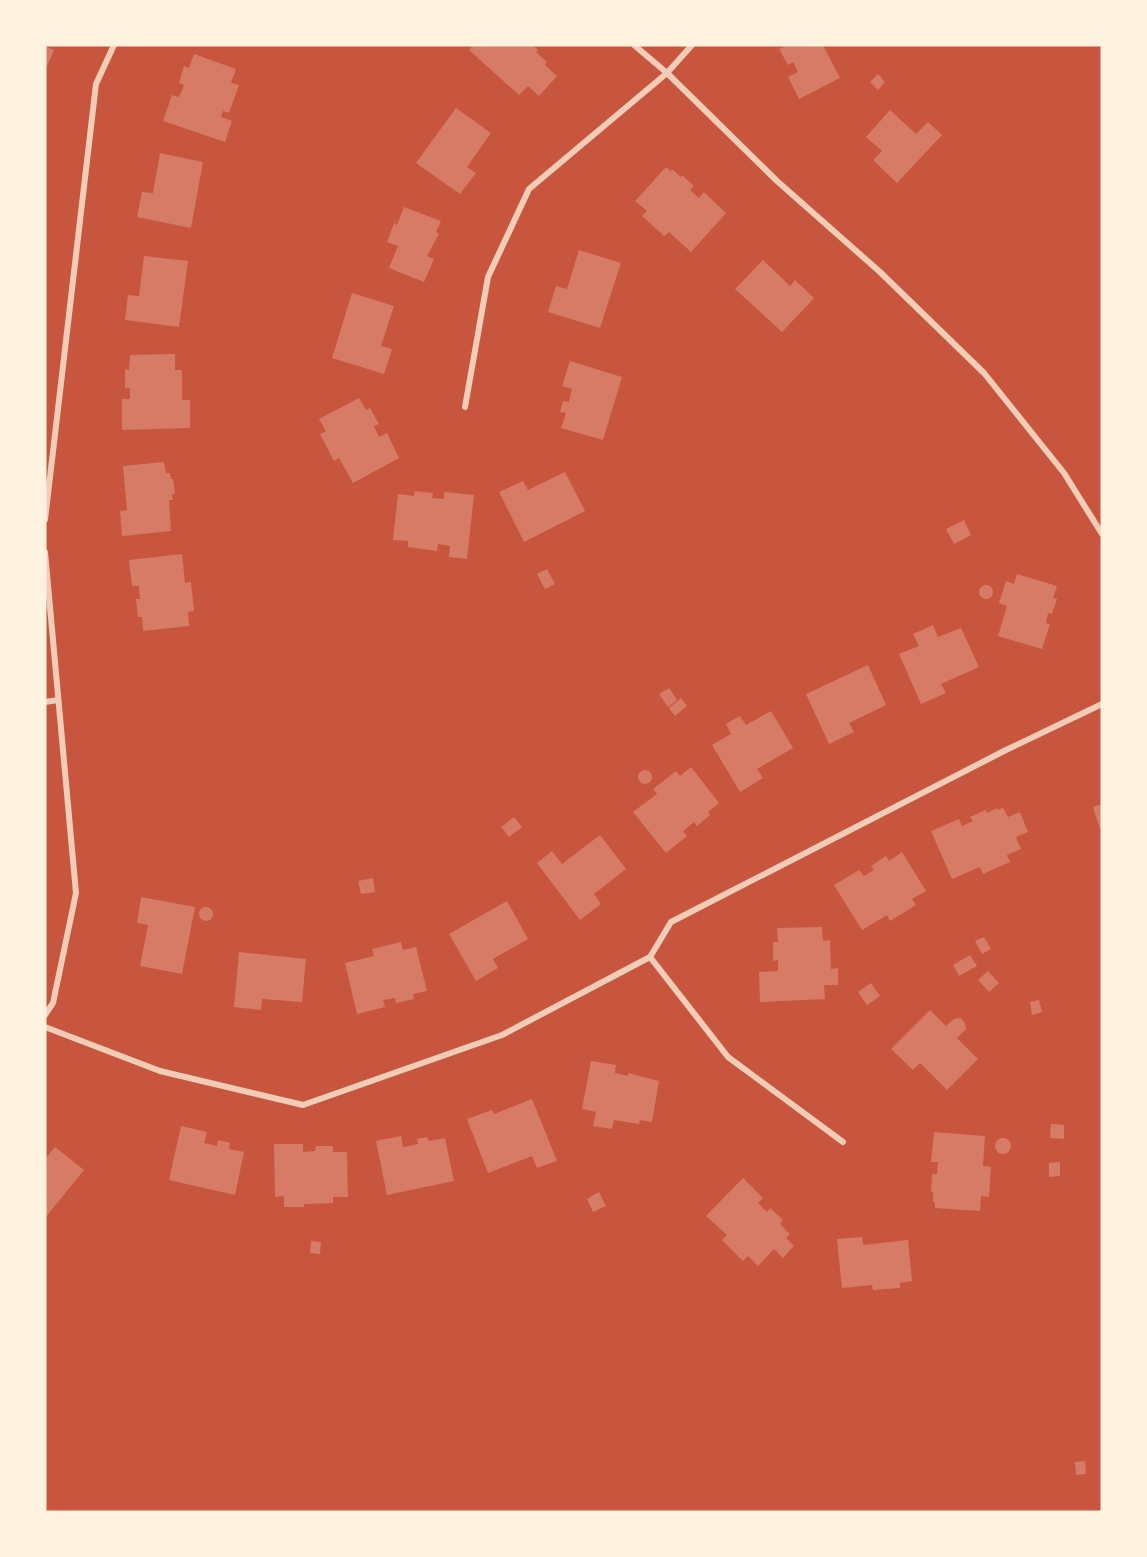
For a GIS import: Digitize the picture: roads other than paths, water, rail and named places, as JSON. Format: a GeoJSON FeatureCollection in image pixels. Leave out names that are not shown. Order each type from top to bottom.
{"type":"FeatureCollection","features":[{"type":"Feature","properties":{"kind":"street"},"geometry":{"type":"LineString","coordinates":[[45,520],[96,84],[114,45]]}},
{"type":"Feature","properties":{"kind":"street"},"geometry":{"type":"LineString","coordinates":[[634,45],[777,181],[880,273],[984,373],[1064,474],[1102,534]]}},
{"type":"Feature","properties":{"kind":"street"},"geometry":{"type":"LineString","coordinates":[[465,407],[488,277],[529,189],[667,74],[692,45]]}},
{"type":"Feature","properties":{"kind":"street"},"geometry":{"type":"LineString","coordinates":[[45,552],[76,892],[53,1003],[45,1015]]}},
{"type":"Feature","properties":{"kind":"street"},"geometry":{"type":"LineString","coordinates":[[45,702],[58,700]]}},
{"type":"Feature","properties":{"kind":"street"},"geometry":{"type":"LineString","coordinates":[[45,1027],[160,1071],[303,1105],[502,1035],[650,957],[671,922],[1006,750],[1102,704]]}},
{"type":"Feature","properties":{"kind":"street"},"geometry":{"type":"LineString","coordinates":[[650,957],[728,1057],[843,1142]]}}]}
